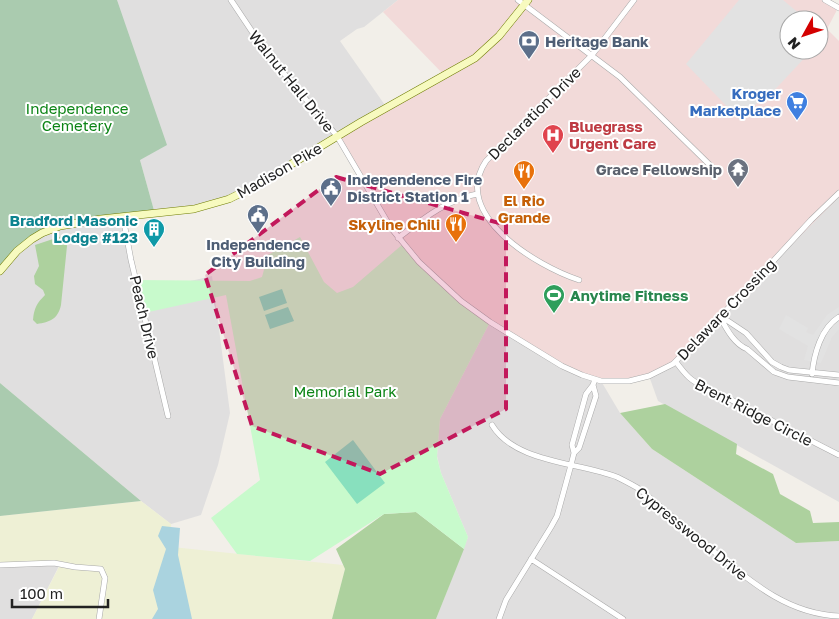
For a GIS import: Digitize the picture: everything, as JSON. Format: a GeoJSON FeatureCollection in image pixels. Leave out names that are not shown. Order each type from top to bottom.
{"type":"FeatureCollection","features":[{"type":"Feature","properties":{"kind":"main road","name":"Madison Pike"},"geometry":{"type":"LineString","coordinates":[[0,271],[25,244],[42,233],[60,226],[194,209],[229,198],[255,186],[337,136],[475,58],[499,36],[524,2]]}},
{"type":"Feature","properties":{"kind":"street","name":"Walnut Hall Drive"},"geometry":{"type":"LineString","coordinates":[[231,0],[265,51],[337,136]]}},
{"type":"Feature","properties":{"kind":"street","name":"Declaration Drive"},"geometry":{"type":"LineString","coordinates":[[477,194],[480,169],[486,161],[592,55],[634,0]]}},
{"type":"Feature","properties":{"kind":"street"},"geometry":{"type":"LineString","coordinates":[[825,0],[839,8]]}},
{"type":"Feature","properties":{"kind":"street"},"geometry":{"type":"LineString","coordinates":[[524,2],[634,90],[715,170]]}},
{"type":"Feature","properties":{"kind":"street","name":"Delaware Crossing"},"geometry":{"type":"LineString","coordinates":[[337,136],[398,238],[419,262],[461,301],[545,356],[594,382],[634,381],[664,370],[676,362],[839,193]]}},
{"type":"Feature","properties":{"kind":"street"},"geometry":{"type":"LineString","coordinates":[[398,238],[451,201],[477,194],[488,218],[512,243],[541,263],[579,280]]}},
{"type":"Feature","properties":{"kind":"street","name":"Peach Drive"},"geometry":{"type":"LineString","coordinates":[[123,217],[131,260],[168,416]]}},
{"type":"Feature","properties":{"kind":"street"},"geometry":{"type":"LineString","coordinates":[[720,317],[746,333],[772,362],[789,370],[839,375]]}},
{"type":"Feature","properties":{"kind":"street"},"geometry":{"type":"LineString","coordinates":[[720,317],[727,330],[742,347],[747,349],[774,372],[788,377],[839,383]]}},
{"type":"Feature","properties":{"kind":"street"},"geometry":{"type":"LineString","coordinates":[[812,380],[817,350],[825,333],[834,320],[839,317]]}},
{"type":"Feature","properties":{"kind":"street","name":"Brent Ridge Circle"},"geometry":{"type":"LineString","coordinates":[[676,362],[688,378],[696,384],[706,387],[839,456]]}},
{"type":"Feature","properties":{"kind":"street"},"geometry":{"type":"LineString","coordinates":[[499,619],[506,600],[557,516],[574,453],[572,444],[586,394],[594,382]]}},
{"type":"Feature","properties":{"kind":"street"},"geometry":{"type":"LineString","coordinates":[[574,453],[579,448],[596,396],[594,382]]}},
{"type":"Feature","properties":{"kind":"street","name":"Cypresswood Drive"},"geometry":{"type":"LineString","coordinates":[[492,425],[500,436],[516,448],[616,477],[640,490],[741,574],[775,598],[796,608],[839,616]]}},
{"type":"Feature","properties":{"kind":"street"},"geometry":{"type":"LineString","coordinates":[[531,559],[623,619]]}},
{"type":"Feature","properties":{"kind":"street"},"geometry":{"type":"LineString","coordinates":[[0,565],[54,563],[75,567],[101,568],[105,578],[99,619]]}},
{"type":"Feature","properties":{"kind":"highlighted area"},"geometry":{"type":"Polygon","coordinates":[[[336,177],[506,225],[506,409],[380,474],[252,426],[205,275],[336,177]]]}},
{"type":"Feature","properties":{"kind":"shaded area"},"geometry":{"type":"Polygon","coordinates":[[[117,0],[398,0],[364,27],[357,29],[340,41],[387,108],[229,199],[155,214],[140,160],[117,0]]]}},
{"type":"Feature","properties":{"kind":"shaded area"},"geometry":{"type":"Polygon","coordinates":[[[398,0],[825,0],[838,8],[829,25],[829,10],[779,10],[779,60],[829,60],[829,31],[839,41],[839,197],[680,358],[634,381],[601,381],[562,366],[461,301],[398,238],[337,136],[445,76],[383,12],[398,0]]]}},
{"type":"Feature","properties":{"kind":"shaded area"},"geometry":{"type":"Polygon","coordinates":[[[739,0],[783,0],[795,10],[779,10],[779,60],[803,60],[768,97],[765,94],[741,121],[686,64],[739,0]]]}},
{"type":"Feature","properties":{"kind":"shaded area"},"geometry":{"type":"Polygon","coordinates":[[[839,195],[839,502],[658,401],[649,376],[839,195]]]}},
{"type":"Feature","properties":{"kind":"shaded area"},"geometry":{"type":"Polygon","coordinates":[[[123,217],[139,293],[212,276],[230,413],[218,465],[201,515],[171,524],[0,383],[0,271],[42,233],[123,217]]]}},
{"type":"Feature","properties":{"kind":"shaded area"},"geometry":{"type":"Polygon","coordinates":[[[839,307],[839,329],[832,337],[821,363],[804,360],[808,346],[779,329],[786,315],[808,328],[806,332],[813,335],[827,315],[839,307]]]}},
{"type":"Feature","properties":{"kind":"shaded area"},"geometry":{"type":"Polygon","coordinates":[[[490,322],[601,381],[620,413],[652,449],[796,543],[839,541],[839,619],[436,619],[468,537],[441,473],[437,456],[440,419],[490,322]]]}},
{"type":"Feature","properties":{"kind":"shaded area"},"geometry":{"type":"Polygon","coordinates":[[[60,564],[32,619],[0,619],[0,565],[60,564]]]}},
{"type":"Feature","properties":{"kind":"green space","name":"Independence Cemetery"},"geometry":{"type":"Polygon","coordinates":[[[0,0],[117,0],[167,145],[140,160],[155,214],[101,219],[42,233],[0,271],[0,0]]]}},
{"type":"Feature","properties":{"kind":"green space"},"geometry":{"type":"Polygon","coordinates":[[[62,236],[65,238],[67,246],[60,310],[53,319],[37,324],[33,320],[34,312],[38,303],[45,295],[43,290],[35,284],[34,276],[39,266],[35,245],[62,236]]]}},
{"type":"Feature","properties":{"kind":"green space","name":"Memorial Park"},"geometry":{"type":"Polygon","coordinates":[[[300,237],[324,282],[337,293],[353,287],[403,244],[449,290],[490,322],[440,419],[437,457],[441,473],[468,537],[464,549],[416,512],[384,514],[310,561],[237,554],[211,518],[260,480],[226,295],[144,313],[137,280],[250,281],[262,277],[268,255],[300,237]]]}},
{"type":"Feature","properties":{"kind":"green space"},"geometry":{"type":"Polygon","coordinates":[[[282,289],[287,303],[264,311],[259,297],[282,289]]]}},
{"type":"Feature","properties":{"kind":"green space"},"geometry":{"type":"Polygon","coordinates":[[[288,307],[294,321],[270,329],[265,315],[288,307]]]}},
{"type":"Feature","properties":{"kind":"green space"},"geometry":{"type":"Polygon","coordinates":[[[0,383],[141,501],[0,516],[0,383]]]}},
{"type":"Feature","properties":{"kind":"green space"},"geometry":{"type":"Polygon","coordinates":[[[665,404],[737,444],[736,454],[773,474],[780,494],[810,511],[813,523],[839,522],[839,541],[796,543],[652,449],[620,413],[665,404]]]}},
{"type":"Feature","properties":{"kind":"green space"},"geometry":{"type":"Polygon","coordinates":[[[353,440],[385,483],[357,504],[325,462],[353,440]]]}},
{"type":"Feature","properties":{"kind":"green space"},"geometry":{"type":"Polygon","coordinates":[[[141,501],[171,524],[172,547],[343,565],[345,569],[332,619],[32,619],[60,565],[0,565],[0,516],[141,501]]]}},
{"type":"Feature","properties":{"kind":"green space"},"geometry":{"type":"Polygon","coordinates":[[[416,512],[464,549],[436,619],[332,619],[345,569],[336,549],[384,514],[416,512]]]}},
{"type":"Feature","properties":{"kind":"water"},"geometry":{"type":"Polygon","coordinates":[[[162,526],[180,528],[178,555],[192,619],[152,619],[158,609],[153,590],[166,549],[158,536],[162,526]]]}},
{"type":"Feature","properties":{"kind":"place","name":"Heritage Bank"},"geometry":{"type":"Point","coordinates":[529,60]}},
{"type":"Feature","properties":{"kind":"place","name":"Kroger Marketplace"},"geometry":{"type":"Point","coordinates":[797,121]}},
{"type":"Feature","properties":{"kind":"place","name":"Bluegrass Urgent Care"},"geometry":{"type":"Point","coordinates":[553,154]}},
{"type":"Feature","properties":{"kind":"place","name":"Grace Fellowship"},"geometry":{"type":"Point","coordinates":[738,188]}},
{"type":"Feature","properties":{"kind":"place","name":"El Rio Grande"},"geometry":{"type":"Point","coordinates":[524,190]}},
{"type":"Feature","properties":{"kind":"place","name":"Independence Fire District Station 1"},"geometry":{"type":"Point","coordinates":[331,207]}},
{"type":"Feature","properties":{"kind":"place","name":"Independence City Building"},"geometry":{"type":"Point","coordinates":[258,234]}},
{"type":"Feature","properties":{"kind":"place","name":"Skyline Chili"},"geometry":{"type":"Point","coordinates":[456,243]}},
{"type":"Feature","properties":{"kind":"place","name":"Bradford Masonic Lodge #123"},"geometry":{"type":"Point","coordinates":[154,248]}},
{"type":"Feature","properties":{"kind":"place","name":"Anytime Fitness"},"geometry":{"type":"Point","coordinates":[554,314]}}]}
